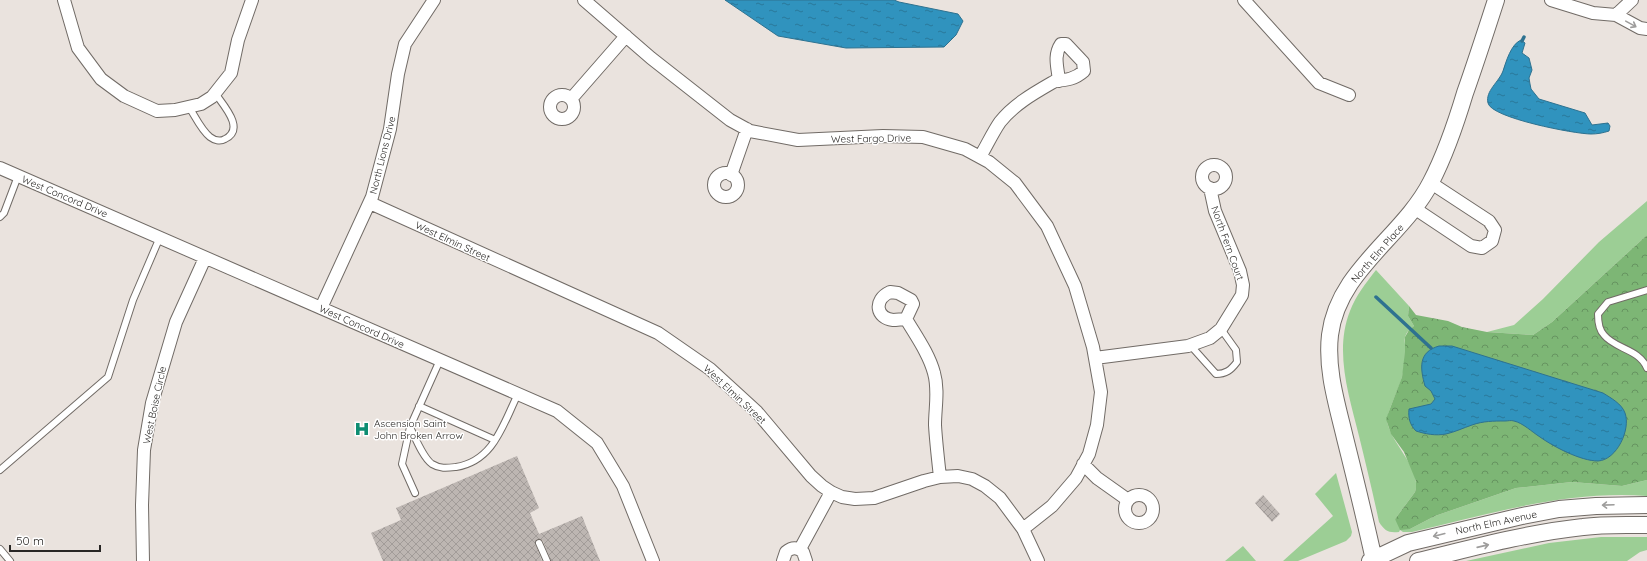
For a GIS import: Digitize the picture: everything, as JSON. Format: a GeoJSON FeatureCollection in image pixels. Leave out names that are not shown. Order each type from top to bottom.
{"type":"FeatureCollection","features":[{"type":"Feature","properties":{"kind":"street"},"geometry":{"type":"LineString","coordinates":[[64,0],[78,48],[101,79],[124,96],[157,111],[175,110],[201,104],[213,95],[230,73],[238,40],[252,0]]}},
{"type":"Feature","properties":{"kind":"street","name":"North Lions Drive"},"geometry":{"type":"LineString","coordinates":[[321,308],[370,203],[390,129],[398,74],[405,44],[434,0]]}},
{"type":"Feature","properties":{"kind":"street","name":"West Fargo Drive"},"geometry":{"type":"LineString","coordinates":[[584,0],[730,120],[747,129],[798,140],[883,136],[922,137],[965,149],[989,162],[1015,183],[1047,226],[1075,286],[1095,358],[1101,392],[1097,425],[1089,454],[1076,478],[1052,506],[1023,529]]}},
{"type":"Feature","properties":{"kind":"street"},"geometry":{"type":"LineString","coordinates":[[1244,0],[1319,83],[1349,95]]}},
{"type":"Feature","properties":{"kind":"street","name":"North Elm Place"},"geometry":{"type":"LineString","coordinates":[[1372,560],[1333,386],[1329,352],[1330,336],[1336,310],[1352,281],[1362,267],[1394,234],[1431,183],[1453,130],[1496,0]]}},
{"type":"Feature","properties":{"kind":"street"},"geometry":{"type":"LineString","coordinates":[[1551,0],[1593,13],[1616,15],[1640,28],[1647,29]]}},
{"type":"Feature","properties":{"kind":"street"},"geometry":{"type":"LineString","coordinates":[[1616,15],[1632,0]]}},
{"type":"Feature","properties":{"kind":"street"},"geometry":{"type":"LineString","coordinates":[[571,99],[626,36]]}},
{"type":"Feature","properties":{"kind":"street"},"geometry":{"type":"LineString","coordinates":[[980,157],[1000,122],[1014,108],[1034,93],[1055,81],[1059,81]]}},
{"type":"Feature","properties":{"kind":"street"},"geometry":{"type":"LineString","coordinates":[[731,175],[747,129]]}},
{"type":"Feature","properties":{"kind":"street","name":"West Concord Drive"},"geometry":{"type":"LineString","coordinates":[[0,168],[558,411],[597,443],[623,486],[653,561]]}},
{"type":"Feature","properties":{"kind":"street"},"geometry":{"type":"LineString","coordinates":[[1414,208],[1471,246],[1482,248],[1492,241],[1495,230],[1489,221],[1431,183]]}},
{"type":"Feature","properties":{"kind":"street","name":"North Fern Court"},"geometry":{"type":"LineString","coordinates":[[1095,358],[1191,346],[1210,338],[1221,329],[1242,295],[1243,285],[1240,271],[1215,211],[1210,188]]}},
{"type":"Feature","properties":{"kind":"street","name":"West Elmin Street"},"geometry":{"type":"LineString","coordinates":[[370,203],[658,333],[710,368],[752,407],[811,476],[831,492],[842,497],[855,499],[874,498],[924,480],[958,476],[972,479],[985,486],[1000,498],[1023,529],[1038,561]]}},
{"type":"Feature","properties":{"kind":"street","name":"West Boise Circle"},"geometry":{"type":"LineString","coordinates":[[143,561],[142,504],[144,450],[152,403],[176,322],[205,258]]}},
{"type":"Feature","properties":{"kind":"street"},"geometry":{"type":"LineString","coordinates":[[906,319],[930,360],[935,374],[937,388],[936,445],[940,477]]}},
{"type":"Feature","properties":{"kind":"street"},"geometry":{"type":"LineString","coordinates":[[1083,464],[1097,478],[1128,500]]}},
{"type":"Feature","properties":{"kind":"street"},"geometry":{"type":"LineString","coordinates":[[800,549],[831,492]]}},
{"type":"Feature","properties":{"kind":"street","name":"North Elm Avenue"},"geometry":{"type":"LineString","coordinates":[[1372,560],[1408,543],[1522,516],[1566,508],[1633,504],[1647,505]]}},
{"type":"Feature","properties":{"kind":"street","name":"North Elm Avenue"},"geometry":{"type":"LineString","coordinates":[[1418,561],[1548,531],[1584,526],[1647,526]]}},
{"type":"Feature","properties":{"kind":"street"},"geometry":{"type":"LineString","coordinates":[[783,561],[784,555],[789,550],[800,549]]}},
{"type":"Feature","properties":{"kind":"street"},"geometry":{"type":"LineString","coordinates":[[800,549],[806,556],[806,561]]}},
{"type":"Feature","properties":{"kind":"street"},"geometry":{"type":"LineString","coordinates":[[1372,560],[1397,561]]}},
{"type":"Feature","properties":{"kind":"lane"},"geometry":{"type":"LineString","coordinates":[[189,107],[210,137],[223,141],[232,131],[233,120],[213,95]]}},
{"type":"Feature","properties":{"kind":"lane"},"geometry":{"type":"LineString","coordinates":[[0,217],[4,213],[18,176]]}},
{"type":"Feature","properties":{"kind":"lane"},"geometry":{"type":"LineString","coordinates":[[0,470],[108,377],[132,300],[160,237]]}},
{"type":"Feature","properties":{"kind":"lane"},"geometry":{"type":"LineString","coordinates":[[1647,290],[1608,302],[1598,314],[1598,323],[1603,335],[1620,347],[1635,354],[1645,363],[1647,368]]}},
{"type":"Feature","properties":{"kind":"lane"},"geometry":{"type":"LineString","coordinates":[[1191,346],[1216,374],[1223,374],[1230,370],[1237,362],[1236,350],[1221,329]]}},
{"type":"Feature","properties":{"kind":"lane"},"geometry":{"type":"LineString","coordinates":[[415,493],[402,464],[410,428],[440,360]]}},
{"type":"Feature","properties":{"kind":"lane"},"geometry":{"type":"LineString","coordinates":[[410,428],[421,449],[432,464],[444,469],[466,465],[479,459],[496,440],[518,394]]}},
{"type":"Feature","properties":{"kind":"lane"},"geometry":{"type":"LineString","coordinates":[[419,406],[496,440]]}},
{"type":"Feature","properties":{"kind":"lane"},"geometry":{"type":"LineString","coordinates":[[539,543],[547,561]]}},
{"type":"Feature","properties":{"kind":"lane"},"geometry":{"type":"LineString","coordinates":[[0,549],[10,561]]}},
{"type":"Feature","properties":{"kind":"green space"},"geometry":{"type":"Polygon","coordinates":[[[1647,201],[1647,235],[1552,322],[1533,335],[1487,332],[1514,325],[1543,299],[1599,242],[1647,201]]]}},
{"type":"Feature","properties":{"kind":"green space"},"geometry":{"type":"Polygon","coordinates":[[[1647,235],[1647,480],[1622,486],[1572,482],[1516,488],[1435,516],[1410,529],[1400,530],[1395,519],[1415,492],[1416,481],[1404,452],[1391,434],[1386,419],[1402,377],[1405,337],[1409,330],[1414,326],[1408,316],[1409,306],[1416,315],[1448,321],[1462,327],[1487,332],[1533,335],[1552,322],[1647,235]]]}},
{"type":"Feature","properties":{"kind":"green space"},"geometry":{"type":"Polygon","coordinates":[[[1376,270],[1409,306],[1408,316],[1414,326],[1408,331],[1405,339],[1403,374],[1387,417],[1389,428],[1410,465],[1416,483],[1415,492],[1395,519],[1410,529],[1435,516],[1516,488],[1572,482],[1622,486],[1647,480],[1647,496],[1617,495],[1558,500],[1499,511],[1412,532],[1403,532],[1400,530],[1399,532],[1389,532],[1383,528],[1379,522],[1348,389],[1343,358],[1345,326],[1352,305],[1358,294],[1376,270]]]}},
{"type":"Feature","properties":{"kind":"green space"},"geometry":{"type":"Polygon","coordinates":[[[1336,473],[1352,532],[1351,536],[1346,541],[1298,561],[1283,561],[1333,516],[1315,494],[1336,473]]]}},
{"type":"Feature","properties":{"kind":"green space"},"geometry":{"type":"Polygon","coordinates":[[[1601,537],[1647,537],[1647,550],[1640,552],[1627,561],[1466,561],[1549,543],[1601,537]]]}},
{"type":"Feature","properties":{"kind":"green space"},"geometry":{"type":"Polygon","coordinates":[[[1243,546],[1256,561],[1225,561],[1243,546]]]}},
{"type":"Feature","properties":{"kind":"water"},"geometry":{"type":"Polygon","coordinates":[[[725,0],[894,0],[958,14],[963,21],[956,35],[944,47],[846,48],[778,36],[725,0]]]}},
{"type":"Feature","properties":{"kind":"water"},"geometry":{"type":"Polygon","coordinates":[[[1521,40],[1525,43],[1522,53],[1529,58],[1532,70],[1529,78],[1531,89],[1539,99],[1585,113],[1592,125],[1608,123],[1610,126],[1609,131],[1591,134],[1552,128],[1518,119],[1493,109],[1488,103],[1490,91],[1501,75],[1507,58],[1514,45],[1521,40]]]}},
{"type":"Feature","properties":{"kind":"water"},"geometry":{"type":"Polygon","coordinates":[[[1439,346],[1452,346],[1603,393],[1613,399],[1624,410],[1626,427],[1621,443],[1611,455],[1598,461],[1584,459],[1568,453],[1546,441],[1521,424],[1513,421],[1493,421],[1480,423],[1442,435],[1416,431],[1410,421],[1409,409],[1431,404],[1435,399],[1431,391],[1425,386],[1422,373],[1422,362],[1427,352],[1439,346]]]}},
{"type":"Feature","properties":{"kind":"building"},"geometry":{"type":"Polygon","coordinates":[[[517,456],[539,508],[530,513],[539,534],[582,516],[600,561],[551,561],[543,541],[539,539],[536,540],[535,543],[542,561],[383,561],[371,533],[401,520],[396,508],[517,456]]]}},
{"type":"Feature","properties":{"kind":"building"},"geometry":{"type":"Polygon","coordinates":[[[1263,495],[1280,514],[1272,522],[1255,503],[1263,495]]]}},
{"type":"Feature","properties":{"kind":"waterway"},"geometry":{"type":"LineString","coordinates":[[1522,41],[1524,37]]}},
{"type":"Feature","properties":{"kind":"waterway"},"geometry":{"type":"LineString","coordinates":[[1376,297],[1431,348]]}},
{"type":"Feature","properties":{"kind":"place","name":"Ascension Saint John Broken Arrow"},"geometry":{"type":"Point","coordinates":[362,429]}}]}
